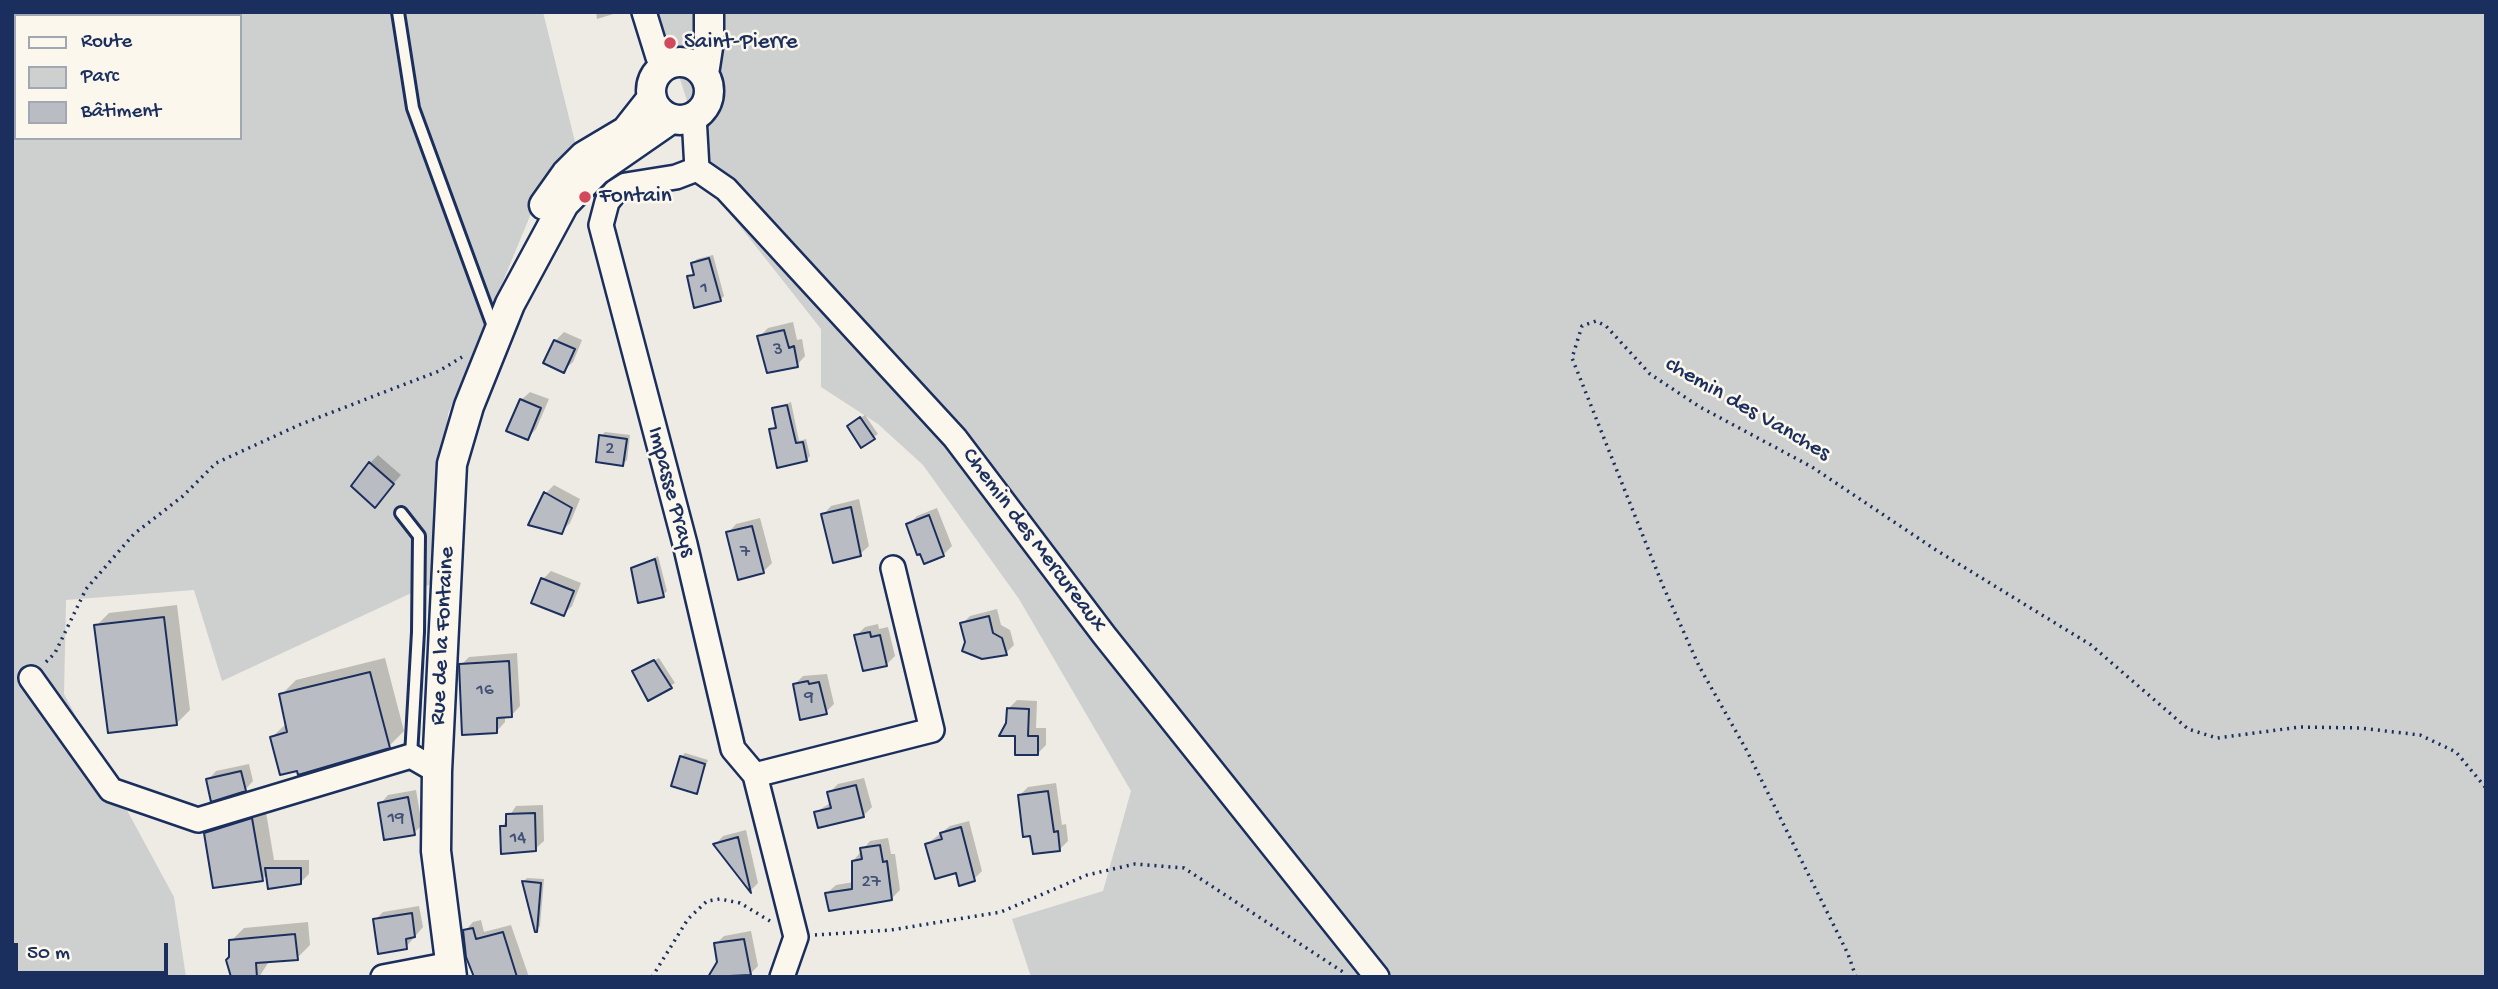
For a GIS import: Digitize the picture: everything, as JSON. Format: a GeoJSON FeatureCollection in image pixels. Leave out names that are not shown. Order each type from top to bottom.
{"type":"FeatureCollection","features":[{"type":"Feature","properties":{"kind":"street"},"geometry":{"type":"LineString","coordinates":[[644,12],[658,57],[683,67],[709,92],[702,110],[683,117],[663,114],[652,98],[653,79],[683,67],[709,41],[709,12]]}},
{"type":"Feature","properties":{"kind":"street"},"geometry":{"type":"LineString","coordinates":[[683,67],[692,31],[693,12]]}},
{"type":"Feature","properties":{"kind":"street","name":"Rue de la Fontaine"},"geometry":{"type":"LineString","coordinates":[[510,304],[515,275],[545,203],[575,165],[626,131],[652,98]]}},
{"type":"Feature","properties":{"kind":"street","name":"Rue de la Fontaine"},"geometry":{"type":"LineString","coordinates":[[451,970],[436,850],[437,771],[452,464],[469,406],[510,304],[564,204],[596,171],[683,117]]}},
{"type":"Feature","properties":{"kind":"street"},"geometry":{"type":"LineString","coordinates":[[683,117],[697,169]]}},
{"type":"Feature","properties":{"kind":"street","name":"Impasse Prays"},"geometry":{"type":"LineString","coordinates":[[697,169],[676,177],[626,185],[615,192],[607,202],[601,225],[685,544],[733,748],[755,775],[796,937]]}},
{"type":"Feature","properties":{"kind":"street","name":"Chemin des Mercureaux"},"geometry":{"type":"LineString","coordinates":[[697,169],[726,189],[955,438],[1104,635],[1377,977]]}},
{"type":"Feature","properties":{"kind":"street"},"geometry":{"type":"LineString","coordinates":[[755,775],[932,730],[893,568]]}},
{"type":"Feature","properties":{"kind":"street"},"geometry":{"type":"LineString","coordinates":[[31,678],[111,790],[198,820],[411,756],[437,771]]}},
{"type":"Feature","properties":{"kind":"street"},"geometry":{"type":"LineString","coordinates":[[782,977],[796,937]]}},
{"type":"Feature","properties":{"kind":"street"},"geometry":{"type":"LineString","coordinates":[[383,977],[451,970]]}},
{"type":"Feature","properties":{"kind":"lane"},"geometry":{"type":"LineString","coordinates":[[398,12],[414,108],[497,335]]}},
{"type":"Feature","properties":{"kind":"lane"},"geometry":{"type":"LineString","coordinates":[[401,513],[419,536],[418,632],[411,756]]}},
{"type":"Feature","properties":{"kind":"path","name":"chemin des Vanches"},"geometry":{"type":"LineString","coordinates":[[1856,977],[1747,751],[1699,666],[1662,586],[1572,358],[1582,326],[1595,321],[1606,326],[1650,374],[1680,394],[1812,467],[1936,550],[2091,645],[2188,729],[2217,738],[2300,727],[2360,728],[2420,735],[2456,752],[2486,788]]}},
{"type":"Feature","properties":{"kind":"path"},"geometry":{"type":"LineString","coordinates":[[31,678],[55,653],[86,589],[134,534],[183,496],[216,463],[299,425],[439,371],[497,335]]}},
{"type":"Feature","properties":{"kind":"path"},"geometry":{"type":"LineString","coordinates":[[652,977],[688,919],[707,901],[720,899],[740,903],[796,937],[891,930],[1001,912],[1087,875],[1135,863],[1184,868],[1352,977]]}},
{"type":"Feature","properties":{"kind":"green space"},"geometry":{"type":"Polygon","coordinates":[[[12,12],[543,12],[577,150],[542,187],[448,414],[433,583],[222,681],[194,590],[66,600],[64,694],[174,897],[186,977],[12,977],[12,12]]]}},
{"type":"Feature","properties":{"kind":"green space"},"geometry":{"type":"Polygon","coordinates":[[[658,12],[2486,12],[2486,977],[1031,977],[1012,919],[1103,891],[1131,791],[1019,599],[923,465],[878,424],[821,387],[821,329],[720,201],[658,12]]]}},
{"type":"Feature","properties":{"kind":"building"},"geometry":{"type":"Polygon","coordinates":[[[709,258],[721,301],[694,308],[687,276],[694,275],[691,263],[709,258]]]}},
{"type":"Feature","properties":{"kind":"building"},"geometry":{"type":"Polygon","coordinates":[[[784,330],[789,348],[794,346],[798,367],[767,373],[757,336],[784,330]]]}},
{"type":"Feature","properties":{"kind":"building"},"geometry":{"type":"Polygon","coordinates":[[[554,340],[575,349],[564,373],[543,363],[554,340]]]}},
{"type":"Feature","properties":{"kind":"building"},"geometry":{"type":"Polygon","coordinates":[[[520,399],[541,408],[528,440],[506,431],[520,399]]]}},
{"type":"Feature","properties":{"kind":"building"},"geometry":{"type":"Polygon","coordinates":[[[787,405],[796,443],[803,442],[807,461],[777,468],[769,429],[776,428],[772,408],[787,405]]]}},
{"type":"Feature","properties":{"kind":"building"},"geometry":{"type":"Polygon","coordinates":[[[860,417],[875,439],[861,448],[847,426],[860,417]]]}},
{"type":"Feature","properties":{"kind":"building"},"geometry":{"type":"Polygon","coordinates":[[[599,435],[627,439],[623,466],[596,462],[599,435]]]}},
{"type":"Feature","properties":{"kind":"building"},"geometry":{"type":"Polygon","coordinates":[[[369,462],[394,484],[375,508],[351,486],[369,462]]]}},
{"type":"Feature","properties":{"kind":"building"},"geometry":{"type":"Polygon","coordinates":[[[544,492],[572,508],[562,534],[528,525],[544,492]]]}},
{"type":"Feature","properties":{"kind":"building"},"geometry":{"type":"Polygon","coordinates":[[[851,507],[861,556],[833,563],[821,514],[851,507]]]}},
{"type":"Feature","properties":{"kind":"building"},"geometry":{"type":"Polygon","coordinates":[[[929,515],[944,556],[924,564],[920,554],[917,555],[906,524],[929,515]]]}},
{"type":"Feature","properties":{"kind":"building"},"geometry":{"type":"Polygon","coordinates":[[[752,526],[764,573],[738,580],[726,532],[752,526]]]}},
{"type":"Feature","properties":{"kind":"building"},"geometry":{"type":"Polygon","coordinates":[[[655,559],[664,597],[638,603],[631,568],[655,559]]]}},
{"type":"Feature","properties":{"kind":"building"},"geometry":{"type":"Polygon","coordinates":[[[541,578],[574,591],[564,616],[531,603],[541,578]]]}},
{"type":"Feature","properties":{"kind":"building"},"geometry":{"type":"Polygon","coordinates":[[[989,616],[993,633],[1002,638],[1007,655],[982,659],[962,651],[965,642],[960,623],[989,616]]]}},
{"type":"Feature","properties":{"kind":"building"},"geometry":{"type":"Polygon","coordinates":[[[164,617],[177,725],[108,733],[94,625],[164,617]]]}},
{"type":"Feature","properties":{"kind":"building"},"geometry":{"type":"Polygon","coordinates":[[[870,632],[871,637],[880,635],[887,666],[863,671],[854,635],[870,632]]]}},
{"type":"Feature","properties":{"kind":"building"},"geometry":{"type":"Polygon","coordinates":[[[654,660],[672,688],[648,701],[632,671],[654,660]]]}},
{"type":"Feature","properties":{"kind":"building"},"geometry":{"type":"Polygon","coordinates":[[[509,661],[512,717],[497,718],[497,733],[462,735],[459,664],[509,661]]]}},
{"type":"Feature","properties":{"kind":"building"},"geometry":{"type":"Polygon","coordinates":[[[370,672],[390,748],[298,775],[297,771],[280,775],[270,737],[287,732],[279,694],[370,672]]]}},
{"type":"Feature","properties":{"kind":"building"},"geometry":{"type":"Polygon","coordinates":[[[808,681],[809,684],[819,682],[827,714],[800,720],[793,684],[808,681]]]}},
{"type":"Feature","properties":{"kind":"building"},"geometry":{"type":"Polygon","coordinates":[[[1007,708],[1029,709],[1028,736],[1038,736],[1038,755],[1015,755],[1015,736],[999,736],[1006,723],[1007,708]]]}},
{"type":"Feature","properties":{"kind":"building"},"geometry":{"type":"Polygon","coordinates":[[[680,756],[705,764],[697,794],[671,786],[680,756]]]}},
{"type":"Feature","properties":{"kind":"building"},"geometry":{"type":"Polygon","coordinates":[[[241,771],[246,791],[211,802],[206,779],[241,771]]]}},
{"type":"Feature","properties":{"kind":"building"},"geometry":{"type":"Polygon","coordinates":[[[856,785],[864,817],[818,828],[814,812],[831,808],[827,792],[856,785]]]}},
{"type":"Feature","properties":{"kind":"building"},"geometry":{"type":"Polygon","coordinates":[[[1048,791],[1054,832],[1058,831],[1060,851],[1033,854],[1030,836],[1023,837],[1018,795],[1048,791]]]}},
{"type":"Feature","properties":{"kind":"building"},"geometry":{"type":"Polygon","coordinates":[[[408,797],[415,835],[384,840],[378,803],[408,797]]]}},
{"type":"Feature","properties":{"kind":"building"},"geometry":{"type":"Polygon","coordinates":[[[535,813],[536,851],[501,854],[500,826],[506,826],[506,814],[535,813]]]}},
{"type":"Feature","properties":{"kind":"building"},"geometry":{"type":"Polygon","coordinates":[[[252,818],[263,881],[213,888],[204,833],[252,818]]]}},
{"type":"Feature","properties":{"kind":"building"},"geometry":{"type":"Polygon","coordinates":[[[961,827],[975,881],[959,886],[956,873],[935,879],[925,844],[942,839],[940,833],[961,827]]]}},
{"type":"Feature","properties":{"kind":"building"},"geometry":{"type":"Polygon","coordinates":[[[738,837],[751,893],[713,844],[738,837]]]}},
{"type":"Feature","properties":{"kind":"building"},"geometry":{"type":"Polygon","coordinates":[[[880,845],[883,862],[887,861],[892,900],[829,911],[825,893],[852,889],[852,861],[862,859],[860,848],[880,845]]]}},
{"type":"Feature","properties":{"kind":"building"},"geometry":{"type":"Polygon","coordinates":[[[265,868],[301,868],[301,884],[268,889],[265,868]]]}},
{"type":"Feature","properties":{"kind":"building"},"geometry":{"type":"Polygon","coordinates":[[[522,881],[541,883],[537,932],[535,932],[522,881]]]}},
{"type":"Feature","properties":{"kind":"building"},"geometry":{"type":"Polygon","coordinates":[[[412,913],[415,937],[406,939],[407,949],[378,954],[373,919],[412,913]]]}},
{"type":"Feature","properties":{"kind":"building"},"geometry":{"type":"Polygon","coordinates":[[[473,928],[476,939],[503,932],[517,977],[474,977],[466,957],[463,930],[473,928]]]}},
{"type":"Feature","properties":{"kind":"building"},"geometry":{"type":"Polygon","coordinates":[[[295,934],[298,960],[256,963],[257,977],[231,977],[226,960],[229,957],[229,940],[295,934]]]}},
{"type":"Feature","properties":{"kind":"building"},"geometry":{"type":"Polygon","coordinates":[[[744,939],[751,975],[708,977],[717,962],[714,943],[744,939]]]}},
{"type":"Feature","properties":{"kind":"place","name":"Saint-Pierre"},"geometry":{"type":"Point","coordinates":[670,43]}},
{"type":"Feature","properties":{"kind":"place","name":"Fontain"},"geometry":{"type":"Point","coordinates":[585,197]}}]}
